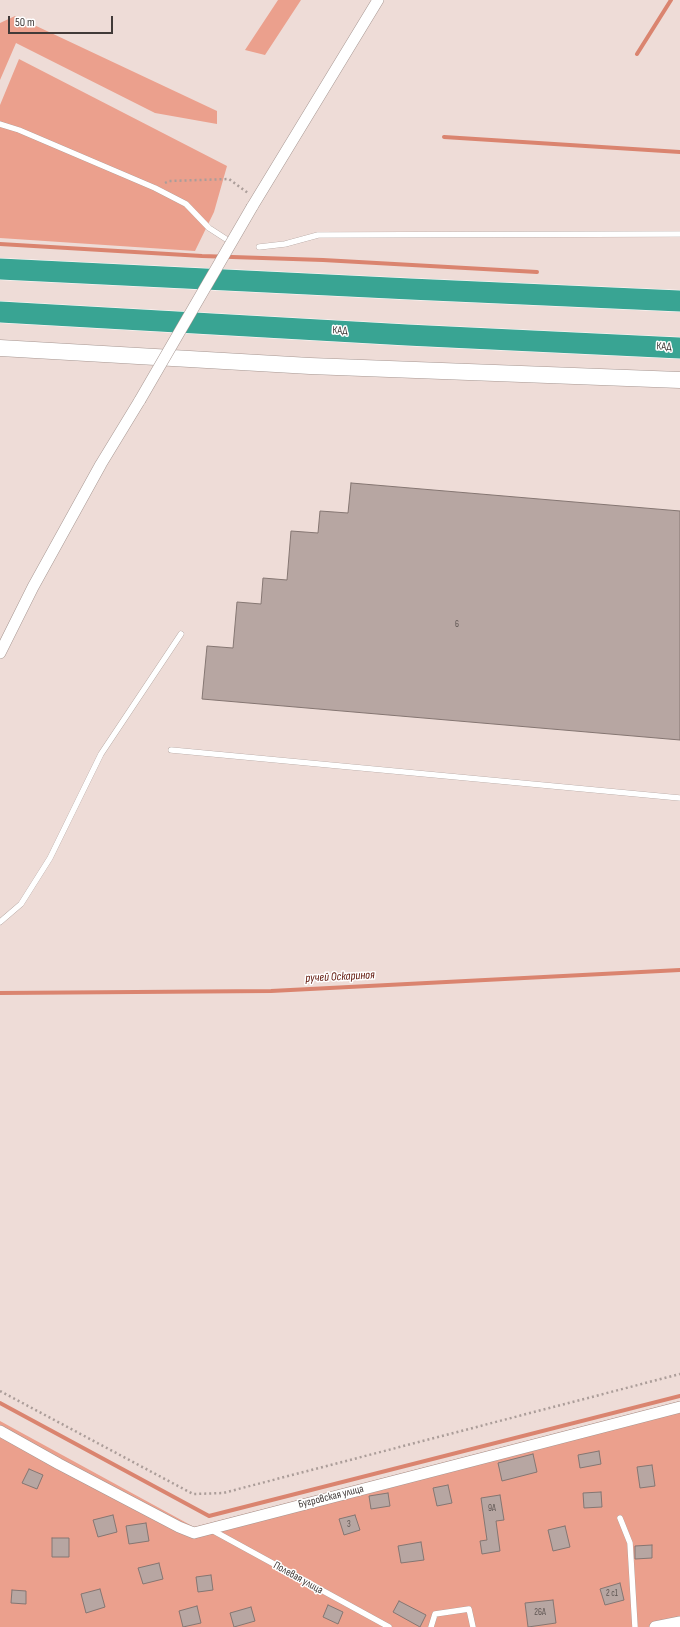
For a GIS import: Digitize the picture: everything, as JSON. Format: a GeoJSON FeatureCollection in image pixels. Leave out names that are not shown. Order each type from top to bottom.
{"type":"FeatureCollection","features":[{"type":"Feature","properties":{"kind":"highway"},"geometry":{"type":"LineString","coordinates":[[0,269],[418,290],[680,300]]}},
{"type":"Feature","properties":{"kind":"highway","name":"КАД"},"geometry":{"type":"LineString","coordinates":[[0,312],[406,335],[680,348]]}},
{"type":"Feature","properties":{"kind":"street"},"geometry":{"type":"LineString","coordinates":[[0,653],[33,587],[101,464],[140,400],[254,203],[378,0]]}},
{"type":"Feature","properties":{"kind":"street"},"geometry":{"type":"LineString","coordinates":[[0,348],[310,366],[680,380]]}},
{"type":"Feature","properties":{"kind":"street","name":"Бугровская улица"},"geometry":{"type":"LineString","coordinates":[[0,1431],[59,1464],[179,1527],[194,1533],[208,1528],[680,1407]]}},
{"type":"Feature","properties":{"kind":"street"},"geometry":{"type":"LineString","coordinates":[[655,1627],[680,1622]]}},
{"type":"Feature","properties":{"kind":"lane"},"geometry":{"type":"LineString","coordinates":[[0,124],[20,130],[155,188],[186,204],[209,228],[226,239]]}},
{"type":"Feature","properties":{"kind":"lane"},"geometry":{"type":"LineString","coordinates":[[258,247],[285,244],[318,235],[680,234]]}},
{"type":"Feature","properties":{"kind":"lane"},"geometry":{"type":"LineString","coordinates":[[0,922],[21,904],[50,858],[101,754],[181,634]]}},
{"type":"Feature","properties":{"kind":"lane"},"geometry":{"type":"LineString","coordinates":[[171,750],[680,798]]}},
{"type":"Feature","properties":{"kind":"lane"},"geometry":{"type":"LineString","coordinates":[[620,1518],[630,1543],[635,1627]]}},
{"type":"Feature","properties":{"kind":"lane","name":"Полевая улица"},"geometry":{"type":"LineString","coordinates":[[208,1528],[389,1627]]}},
{"type":"Feature","properties":{"kind":"lane"},"geometry":{"type":"LineString","coordinates":[[431,1627],[435,1614],[469,1609],[473,1627]]}},
{"type":"Feature","properties":{"kind":"path"},"geometry":{"type":"LineString","coordinates":[[155,188],[169,181],[229,179],[254,203]]}},
{"type":"Feature","properties":{"kind":"path"},"geometry":{"type":"LineString","coordinates":[[0,1391],[193,1494],[223,1493],[680,1374]]}},
{"type":"Feature","properties":{"kind":"shaded area"},"geometry":{"type":"Polygon","coordinates":[[[278,0],[301,0],[265,55],[245,50],[278,0]]]}},
{"type":"Feature","properties":{"kind":"shaded area"},"geometry":{"type":"Polygon","coordinates":[[[15,16],[217,111],[217,124],[155,113],[16,43],[0,80],[0,23],[15,16]]]}},
{"type":"Feature","properties":{"kind":"shaded area"},"geometry":{"type":"Polygon","coordinates":[[[19,59],[227,166],[214,212],[195,251],[0,238],[0,105],[19,59]]]}},
{"type":"Feature","properties":{"kind":"shaded area"},"geometry":{"type":"Polygon","coordinates":[[[680,1401],[680,1627],[0,1627],[0,1421],[194,1527],[680,1401]]]}},
{"type":"Feature","properties":{"kind":"building"},"geometry":{"type":"Polygon","coordinates":[[[351,483],[680,511],[680,740],[202,699],[207,646],[233,648],[237,602],[261,604],[263,578],[287,580],[291,531],[318,533],[320,511],[348,513],[351,483]]]}},
{"type":"Feature","properties":{"kind":"building"},"geometry":{"type":"Polygon","coordinates":[[[599,1451],[601,1464],[580,1468],[578,1455],[599,1451]]]}},
{"type":"Feature","properties":{"kind":"building"},"geometry":{"type":"Polygon","coordinates":[[[533,1454],[537,1472],[502,1481],[498,1463],[533,1454]]]}},
{"type":"Feature","properties":{"kind":"building"},"geometry":{"type":"Polygon","coordinates":[[[652,1465],[655,1486],[640,1488],[637,1467],[652,1465]]]}},
{"type":"Feature","properties":{"kind":"building"},"geometry":{"type":"Polygon","coordinates":[[[29,1469],[43,1475],[37,1489],[22,1483],[29,1469]]]}},
{"type":"Feature","properties":{"kind":"building"},"geometry":{"type":"Polygon","coordinates":[[[448,1485],[452,1503],[437,1506],[433,1488],[448,1485]]]}},
{"type":"Feature","properties":{"kind":"building"},"geometry":{"type":"Polygon","coordinates":[[[601,1492],[602,1507],[584,1508],[583,1493],[601,1492]]]}},
{"type":"Feature","properties":{"kind":"building"},"geometry":{"type":"Polygon","coordinates":[[[388,1493],[390,1506],[371,1509],[369,1496],[388,1493]]]}},
{"type":"Feature","properties":{"kind":"building"},"geometry":{"type":"Polygon","coordinates":[[[500,1495],[504,1520],[496,1521],[500,1551],[482,1554],[480,1541],[487,1540],[481,1498],[500,1495]]]}},
{"type":"Feature","properties":{"kind":"building"},"geometry":{"type":"Polygon","coordinates":[[[113,1515],[117,1532],[98,1537],[93,1520],[113,1515]]]}},
{"type":"Feature","properties":{"kind":"building"},"geometry":{"type":"Polygon","coordinates":[[[355,1515],[360,1530],[344,1535],[339,1519],[355,1515]]]}},
{"type":"Feature","properties":{"kind":"building"},"geometry":{"type":"Polygon","coordinates":[[[146,1523],[149,1541],[129,1544],[126,1526],[146,1523]]]}},
{"type":"Feature","properties":{"kind":"building"},"geometry":{"type":"Polygon","coordinates":[[[565,1526],[570,1547],[553,1551],[548,1530],[565,1526]]]}},
{"type":"Feature","properties":{"kind":"building"},"geometry":{"type":"Polygon","coordinates":[[[52,1538],[69,1538],[69,1557],[52,1557],[52,1538]]]}},
{"type":"Feature","properties":{"kind":"building"},"geometry":{"type":"Polygon","coordinates":[[[421,1542],[424,1560],[401,1563],[398,1546],[421,1542]]]}},
{"type":"Feature","properties":{"kind":"building"},"geometry":{"type":"Polygon","coordinates":[[[652,1545],[652,1558],[635,1559],[635,1546],[652,1545]]]}},
{"type":"Feature","properties":{"kind":"building"},"geometry":{"type":"Polygon","coordinates":[[[159,1563],[163,1579],[143,1584],[138,1568],[159,1563]]]}},
{"type":"Feature","properties":{"kind":"building"},"geometry":{"type":"Polygon","coordinates":[[[211,1575],[213,1590],[198,1592],[196,1577],[211,1575]]]}},
{"type":"Feature","properties":{"kind":"building"},"geometry":{"type":"Polygon","coordinates":[[[620,1583],[624,1600],[605,1605],[600,1589],[620,1583]]]}},
{"type":"Feature","properties":{"kind":"building"},"geometry":{"type":"Polygon","coordinates":[[[100,1589],[105,1607],[86,1613],[81,1594],[100,1589]]]}},
{"type":"Feature","properties":{"kind":"building"},"geometry":{"type":"Polygon","coordinates":[[[12,1590],[26,1591],[26,1604],[11,1603],[12,1590]]]}},
{"type":"Feature","properties":{"kind":"building"},"geometry":{"type":"Polygon","coordinates":[[[553,1600],[556,1623],[528,1627],[525,1603],[553,1600]]]}},
{"type":"Feature","properties":{"kind":"building"},"geometry":{"type":"Polygon","coordinates":[[[399,1601],[426,1615],[420,1627],[393,1612],[399,1601]]]}},
{"type":"Feature","properties":{"kind":"building"},"geometry":{"type":"Polygon","coordinates":[[[328,1605],[343,1612],[338,1624],[323,1617],[328,1605]]]}},
{"type":"Feature","properties":{"kind":"building"},"geometry":{"type":"Polygon","coordinates":[[[197,1606],[201,1623],[183,1627],[179,1611],[197,1606]]]}},
{"type":"Feature","properties":{"kind":"building"},"geometry":{"type":"Polygon","coordinates":[[[251,1607],[255,1621],[234,1627],[230,1613],[251,1607]]]}},
{"type":"Feature","properties":{"kind":"waterway"},"geometry":{"type":"LineString","coordinates":[[637,54],[671,0]]}},
{"type":"Feature","properties":{"kind":"waterway"},"geometry":{"type":"LineString","coordinates":[[444,137],[680,152]]}},
{"type":"Feature","properties":{"kind":"waterway"},"geometry":{"type":"LineString","coordinates":[[0,244],[202,256],[323,260],[537,272]]}},
{"type":"Feature","properties":{"kind":"waterway","name":"ручей Оскариноя"},"geometry":{"type":"LineString","coordinates":[[0,993],[271,991],[680,970]]}},
{"type":"Feature","properties":{"kind":"waterway"},"geometry":{"type":"LineString","coordinates":[[0,1403],[209,1516],[680,1396]]}}]}
